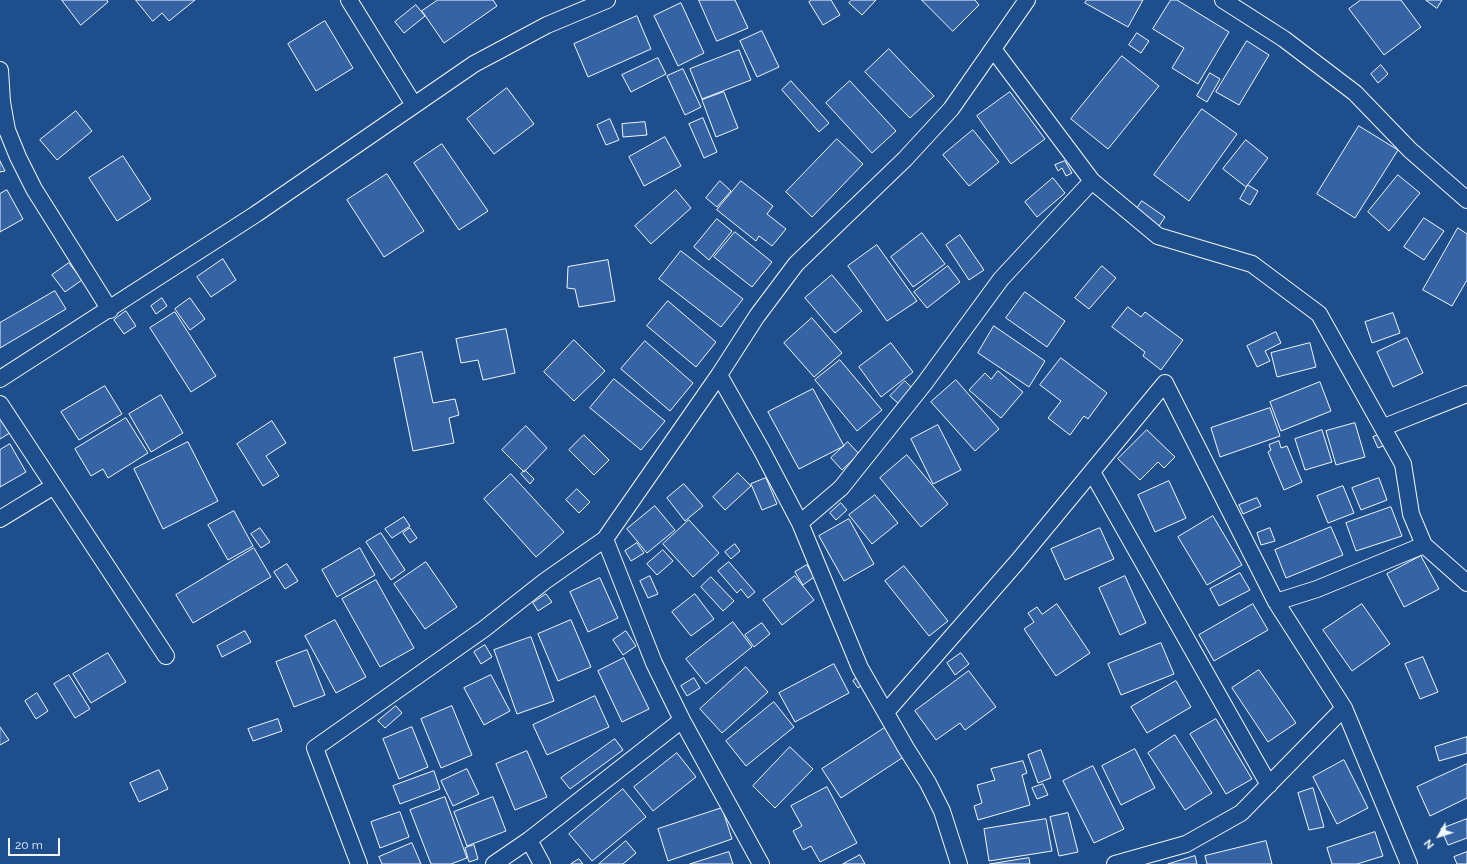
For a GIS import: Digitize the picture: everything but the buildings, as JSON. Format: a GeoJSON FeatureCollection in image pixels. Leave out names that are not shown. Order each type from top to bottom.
{"type":"FeatureCollection","features":[{"type":"Feature","properties":{"kind":"street"},"geometry":{"type":"LineString","coordinates":[[349,0],[414,105]]}},
{"type":"Feature","properties":{"kind":"street"},"geometry":{"type":"LineString","coordinates":[[0,379],[110,310],[256,214],[474,64],[547,25],[607,0]]}},
{"type":"Feature","properties":{"kind":"street"},"geometry":{"type":"LineString","coordinates":[[359,864],[315,748],[484,629],[545,581],[605,539],[719,375],[757,316],[796,264],[906,159],[950,109],[1027,0]]}},
{"type":"Feature","properties":{"kind":"street"},"geometry":{"type":"LineString","coordinates":[[1229,1],[1284,39],[1355,92],[1410,150],[1467,200]]}},
{"type":"Feature","properties":{"kind":"street"},"geometry":{"type":"LineString","coordinates":[[993,49],[1092,181],[1158,236],[1252,264],[1319,314],[1384,427],[1403,464],[1411,514],[1424,544],[1467,583]]}},
{"type":"Feature","properties":{"kind":"street"},"geometry":{"type":"LineString","coordinates":[[0,70],[2,102],[7,130],[18,157],[38,195],[110,310]]}},
{"type":"Feature","properties":{"kind":"street"},"geometry":{"type":"LineString","coordinates":[[800,523],[841,488],[924,384],[1001,279],[1092,181]]}},
{"type":"Feature","properties":{"kind":"street"},"geometry":{"type":"LineString","coordinates":[[719,375],[761,449],[800,523],[860,668],[928,783],[942,811],[959,864]]}},
{"type":"Feature","properties":{"kind":"street"},"geometry":{"type":"LineString","coordinates":[[886,712],[1018,561],[1164,383],[1276,602],[1344,708],[1409,864]]}},
{"type":"Feature","properties":{"kind":"street"},"geometry":{"type":"LineString","coordinates":[[1384,427],[1467,394]]}},
{"type":"Feature","properties":{"kind":"street"},"geometry":{"type":"LineString","coordinates":[[0,404],[166,656]]}},
{"type":"Feature","properties":{"kind":"street"},"geometry":{"type":"LineString","coordinates":[[1092,472],[1269,785]]}},
{"type":"Feature","properties":{"kind":"street"},"geometry":{"type":"LineString","coordinates":[[0,519],[54,486]]}},
{"type":"Feature","properties":{"kind":"street"},"geometry":{"type":"LineString","coordinates":[[605,539],[654,663],[682,720],[761,864]]}},
{"type":"Feature","properties":{"kind":"street"},"geometry":{"type":"LineString","coordinates":[[1276,602],[1317,588],[1424,544]]}},
{"type":"Feature","properties":{"kind":"street"},"geometry":{"type":"LineString","coordinates":[[1115,864],[1186,844],[1241,813],[1344,708]]}},
{"type":"Feature","properties":{"kind":"street"},"geometry":{"type":"LineString","coordinates":[[494,864],[529,840],[682,720]]}},
{"type":"Feature","properties":{"kind":"street"},"geometry":{"type":"LineString","coordinates":[[529,840],[542,864]]}}]}
